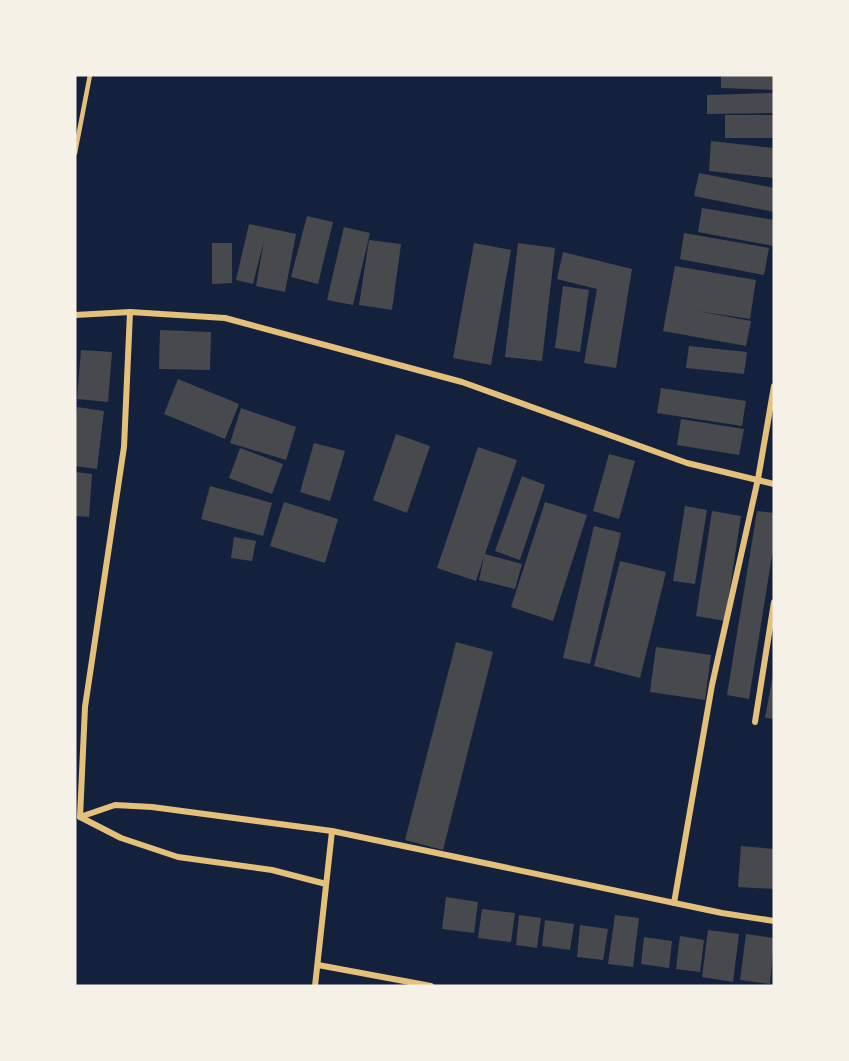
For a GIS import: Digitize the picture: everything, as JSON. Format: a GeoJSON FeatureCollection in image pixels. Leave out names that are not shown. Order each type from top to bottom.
{"type":"FeatureCollection","features":[{"type":"Feature","properties":{"kind":"street"},"geometry":{"type":"LineString","coordinates":[[75,315],[130,312],[225,318],[462,382],[687,463],[774,484]]}},
{"type":"Feature","properties":{"kind":"street"},"geometry":{"type":"LineString","coordinates":[[80,817],[85,707],[124,447],[130,312]]}},
{"type":"Feature","properties":{"kind":"street"},"geometry":{"type":"LineString","coordinates":[[674,903],[712,685],[758,479],[774,386]]}},
{"type":"Feature","properties":{"kind":"street"},"geometry":{"type":"LineString","coordinates":[[755,722],[774,602]]}},
{"type":"Feature","properties":{"kind":"street"},"geometry":{"type":"LineString","coordinates":[[80,817],[115,805],[152,807],[333,831],[722,913],[774,921]]}},
{"type":"Feature","properties":{"kind":"street"},"geometry":{"type":"LineString","coordinates":[[80,817],[121,838],[178,857],[272,870],[326,884]]}},
{"type":"Feature","properties":{"kind":"street"},"geometry":{"type":"LineString","coordinates":[[315,986],[333,831]]}},
{"type":"Feature","properties":{"kind":"street"},"geometry":{"type":"LineString","coordinates":[[318,965],[431,986]]}},
{"type":"Feature","properties":{"kind":"lane"},"geometry":{"type":"LineString","coordinates":[[75,153],[90,75]]}},
{"type":"Feature","properties":{"kind":"building"},"geometry":{"type":"Polygon","coordinates":[[[721,75],[774,75],[774,90],[721,88],[721,75]]]}},
{"type":"Feature","properties":{"kind":"building"},"geometry":{"type":"Polygon","coordinates":[[[774,93],[774,113],[707,114],[707,95],[774,93]]]}},
{"type":"Feature","properties":{"kind":"building"},"geometry":{"type":"Polygon","coordinates":[[[725,115],[774,115],[774,138],[725,138],[725,115]]]}},
{"type":"Feature","properties":{"kind":"building"},"geometry":{"type":"Polygon","coordinates":[[[711,141],[774,148],[774,178],[709,171],[711,141]]]}},
{"type":"Feature","properties":{"kind":"building"},"geometry":{"type":"Polygon","coordinates":[[[699,173],[774,188],[774,212],[694,196],[699,173]]]}},
{"type":"Feature","properties":{"kind":"building"},"geometry":{"type":"Polygon","coordinates":[[[702,208],[774,220],[774,246],[698,232],[702,208]]]}},
{"type":"Feature","properties":{"kind":"building"},"geometry":{"type":"Polygon","coordinates":[[[307,216],[333,222],[318,284],[291,277],[307,216]]]}},
{"type":"Feature","properties":{"kind":"building"},"geometry":{"type":"Polygon","coordinates":[[[249,224],[296,234],[285,292],[256,286],[264,240],[253,284],[236,280],[249,224]]]}},
{"type":"Feature","properties":{"kind":"building"},"geometry":{"type":"Polygon","coordinates":[[[344,227],[370,233],[353,305],[327,300],[344,227]]]}},
{"type":"Feature","properties":{"kind":"building"},"geometry":{"type":"Polygon","coordinates":[[[684,233],[769,248],[764,275],[680,259],[684,233]]]}},
{"type":"Feature","properties":{"kind":"building"},"geometry":{"type":"Polygon","coordinates":[[[369,240],[401,244],[392,310],[359,305],[369,240]]]}},
{"type":"Feature","properties":{"kind":"building"},"geometry":{"type":"Polygon","coordinates":[[[212,243],[232,243],[232,283],[212,284],[212,243]]]}},
{"type":"Feature","properties":{"kind":"building"},"geometry":{"type":"Polygon","coordinates":[[[474,243],[511,250],[491,365],[453,358],[474,243]]]}},
{"type":"Feature","properties":{"kind":"building"},"geometry":{"type":"Polygon","coordinates":[[[518,243],[555,248],[542,361],[505,357],[518,243]]]}},
{"type":"Feature","properties":{"kind":"building"},"geometry":{"type":"Polygon","coordinates":[[[563,252],[632,269],[616,368],[584,363],[597,289],[557,279],[563,252]]]}},
{"type":"Feature","properties":{"kind":"building"},"geometry":{"type":"Polygon","coordinates":[[[675,266],[756,280],[750,319],[697,311],[751,321],[746,346],[663,331],[675,266]]]}},
{"type":"Feature","properties":{"kind":"building"},"geometry":{"type":"Polygon","coordinates":[[[563,286],[589,290],[580,352],[555,348],[563,286]]]}},
{"type":"Feature","properties":{"kind":"building"},"geometry":{"type":"Polygon","coordinates":[[[160,330],[211,332],[210,370],[159,369],[160,330]]]}},
{"type":"Feature","properties":{"kind":"building"},"geometry":{"type":"Polygon","coordinates":[[[689,346],[747,352],[744,374],[686,368],[689,346]]]}},
{"type":"Feature","properties":{"kind":"building"},"geometry":{"type":"Polygon","coordinates":[[[81,350],[112,352],[108,402],[77,399],[81,350]]]}},
{"type":"Feature","properties":{"kind":"building"},"geometry":{"type":"Polygon","coordinates":[[[178,379],[239,404],[225,439],[164,414],[178,379]]]}},
{"type":"Feature","properties":{"kind":"building"},"geometry":{"type":"Polygon","coordinates":[[[661,388],[746,401],[742,426],[657,413],[661,388]]]}},
{"type":"Feature","properties":{"kind":"building"},"geometry":{"type":"Polygon","coordinates":[[[77,407],[104,411],[97,469],[75,466],[77,407]]]}},
{"type":"Feature","properties":{"kind":"building"},"geometry":{"type":"Polygon","coordinates":[[[241,408],[296,427],[286,460],[230,443],[241,408]]]}},
{"type":"Feature","properties":{"kind":"building"},"geometry":{"type":"Polygon","coordinates":[[[681,419],[744,429],[739,455],[677,445],[681,419]]]}},
{"type":"Feature","properties":{"kind":"building"},"geometry":{"type":"Polygon","coordinates":[[[396,434],[430,446],[407,513],[373,500],[396,434]]]}},
{"type":"Feature","properties":{"kind":"building"},"geometry":{"type":"Polygon","coordinates":[[[314,443],[345,451],[330,501],[300,492],[314,443]]]}},
{"type":"Feature","properties":{"kind":"building"},"geometry":{"type":"Polygon","coordinates":[[[478,447],[517,460],[485,554],[522,564],[515,589],[479,580],[484,556],[476,581],[437,568],[478,447]]]}},
{"type":"Feature","properties":{"kind":"building"},"geometry":{"type":"Polygon","coordinates":[[[240,448],[283,464],[272,494],[229,478],[240,448]]]}},
{"type":"Feature","properties":{"kind":"building"},"geometry":{"type":"Polygon","coordinates":[[[609,454],[635,461],[619,519],[593,511],[609,454]]]}},
{"type":"Feature","properties":{"kind":"building"},"geometry":{"type":"Polygon","coordinates":[[[75,472],[92,474],[89,517],[75,516],[75,472]]]}},
{"type":"Feature","properties":{"kind":"building"},"geometry":{"type":"Polygon","coordinates":[[[522,476],[545,485],[520,560],[495,551],[522,476]]]}},
{"type":"Feature","properties":{"kind":"building"},"geometry":{"type":"Polygon","coordinates":[[[210,486],[272,503],[263,536],[201,519],[210,486]]]}},
{"type":"Feature","properties":{"kind":"building"},"geometry":{"type":"Polygon","coordinates":[[[284,502],[338,519],[325,563],[270,546],[284,502]]]}},
{"type":"Feature","properties":{"kind":"building"},"geometry":{"type":"Polygon","coordinates":[[[545,502],[587,515],[553,621],[511,607],[545,502]]]}},
{"type":"Feature","properties":{"kind":"building"},"geometry":{"type":"Polygon","coordinates":[[[685,506],[707,510],[695,584],[673,581],[685,506]]]}},
{"type":"Feature","properties":{"kind":"building"},"geometry":{"type":"Polygon","coordinates":[[[712,511],[741,516],[725,621],[696,616],[712,511]]]}},
{"type":"Feature","properties":{"kind":"building"},"geometry":{"type":"Polygon","coordinates":[[[757,511],[774,513],[774,543],[749,699],[727,695],[757,511]]]}},
{"type":"Feature","properties":{"kind":"building"},"geometry":{"type":"Polygon","coordinates":[[[594,526],[621,533],[590,664],[563,658],[594,526]]]}},
{"type":"Feature","properties":{"kind":"building"},"geometry":{"type":"Polygon","coordinates":[[[234,537],[256,541],[252,561],[231,558],[234,537]]]}},
{"type":"Feature","properties":{"kind":"building"},"geometry":{"type":"Polygon","coordinates":[[[620,561],[666,572],[640,678],[594,666],[620,561]]]}},
{"type":"Feature","properties":{"kind":"building"},"geometry":{"type":"Polygon","coordinates":[[[456,642],[493,652],[443,850],[405,840],[456,642]]]}},
{"type":"Feature","properties":{"kind":"building"},"geometry":{"type":"Polygon","coordinates":[[[656,647],[711,655],[705,700],[650,692],[656,647]]]}},
{"type":"Feature","properties":{"kind":"building"},"geometry":{"type":"Polygon","coordinates":[[[774,674],[774,719],[765,718],[774,674]]]}},
{"type":"Feature","properties":{"kind":"building"},"geometry":{"type":"Polygon","coordinates":[[[741,846],[774,849],[774,889],[738,887],[741,846]]]}},
{"type":"Feature","properties":{"kind":"building"},"geometry":{"type":"Polygon","coordinates":[[[446,897],[478,902],[474,933],[442,929],[446,897]]]}},
{"type":"Feature","properties":{"kind":"building"},"geometry":{"type":"Polygon","coordinates":[[[482,909],[515,913],[511,942],[478,938],[482,909]]]}},
{"type":"Feature","properties":{"kind":"building"},"geometry":{"type":"Polygon","coordinates":[[[519,915],[541,918],[537,948],[516,945],[519,915]]]}},
{"type":"Feature","properties":{"kind":"building"},"geometry":{"type":"Polygon","coordinates":[[[615,915],[639,918],[633,967],[608,964],[615,915]]]}},
{"type":"Feature","properties":{"kind":"building"},"geometry":{"type":"Polygon","coordinates":[[[545,920],[574,924],[570,950],[542,946],[545,920]]]}},
{"type":"Feature","properties":{"kind":"building"},"geometry":{"type":"Polygon","coordinates":[[[580,925],[608,929],[603,960],[577,957],[580,925]]]}},
{"type":"Feature","properties":{"kind":"building"},"geometry":{"type":"Polygon","coordinates":[[[708,930],[739,934],[733,982],[702,977],[708,930]]]}},
{"type":"Feature","properties":{"kind":"building"},"geometry":{"type":"Polygon","coordinates":[[[746,934],[774,938],[770,984],[740,980],[746,934]]]}},
{"type":"Feature","properties":{"kind":"building"},"geometry":{"type":"Polygon","coordinates":[[[680,936],[704,940],[700,972],[676,969],[680,936]]]}},
{"type":"Feature","properties":{"kind":"building"},"geometry":{"type":"Polygon","coordinates":[[[644,937],[672,941],[669,968],[641,964],[644,937]]]}}]}
